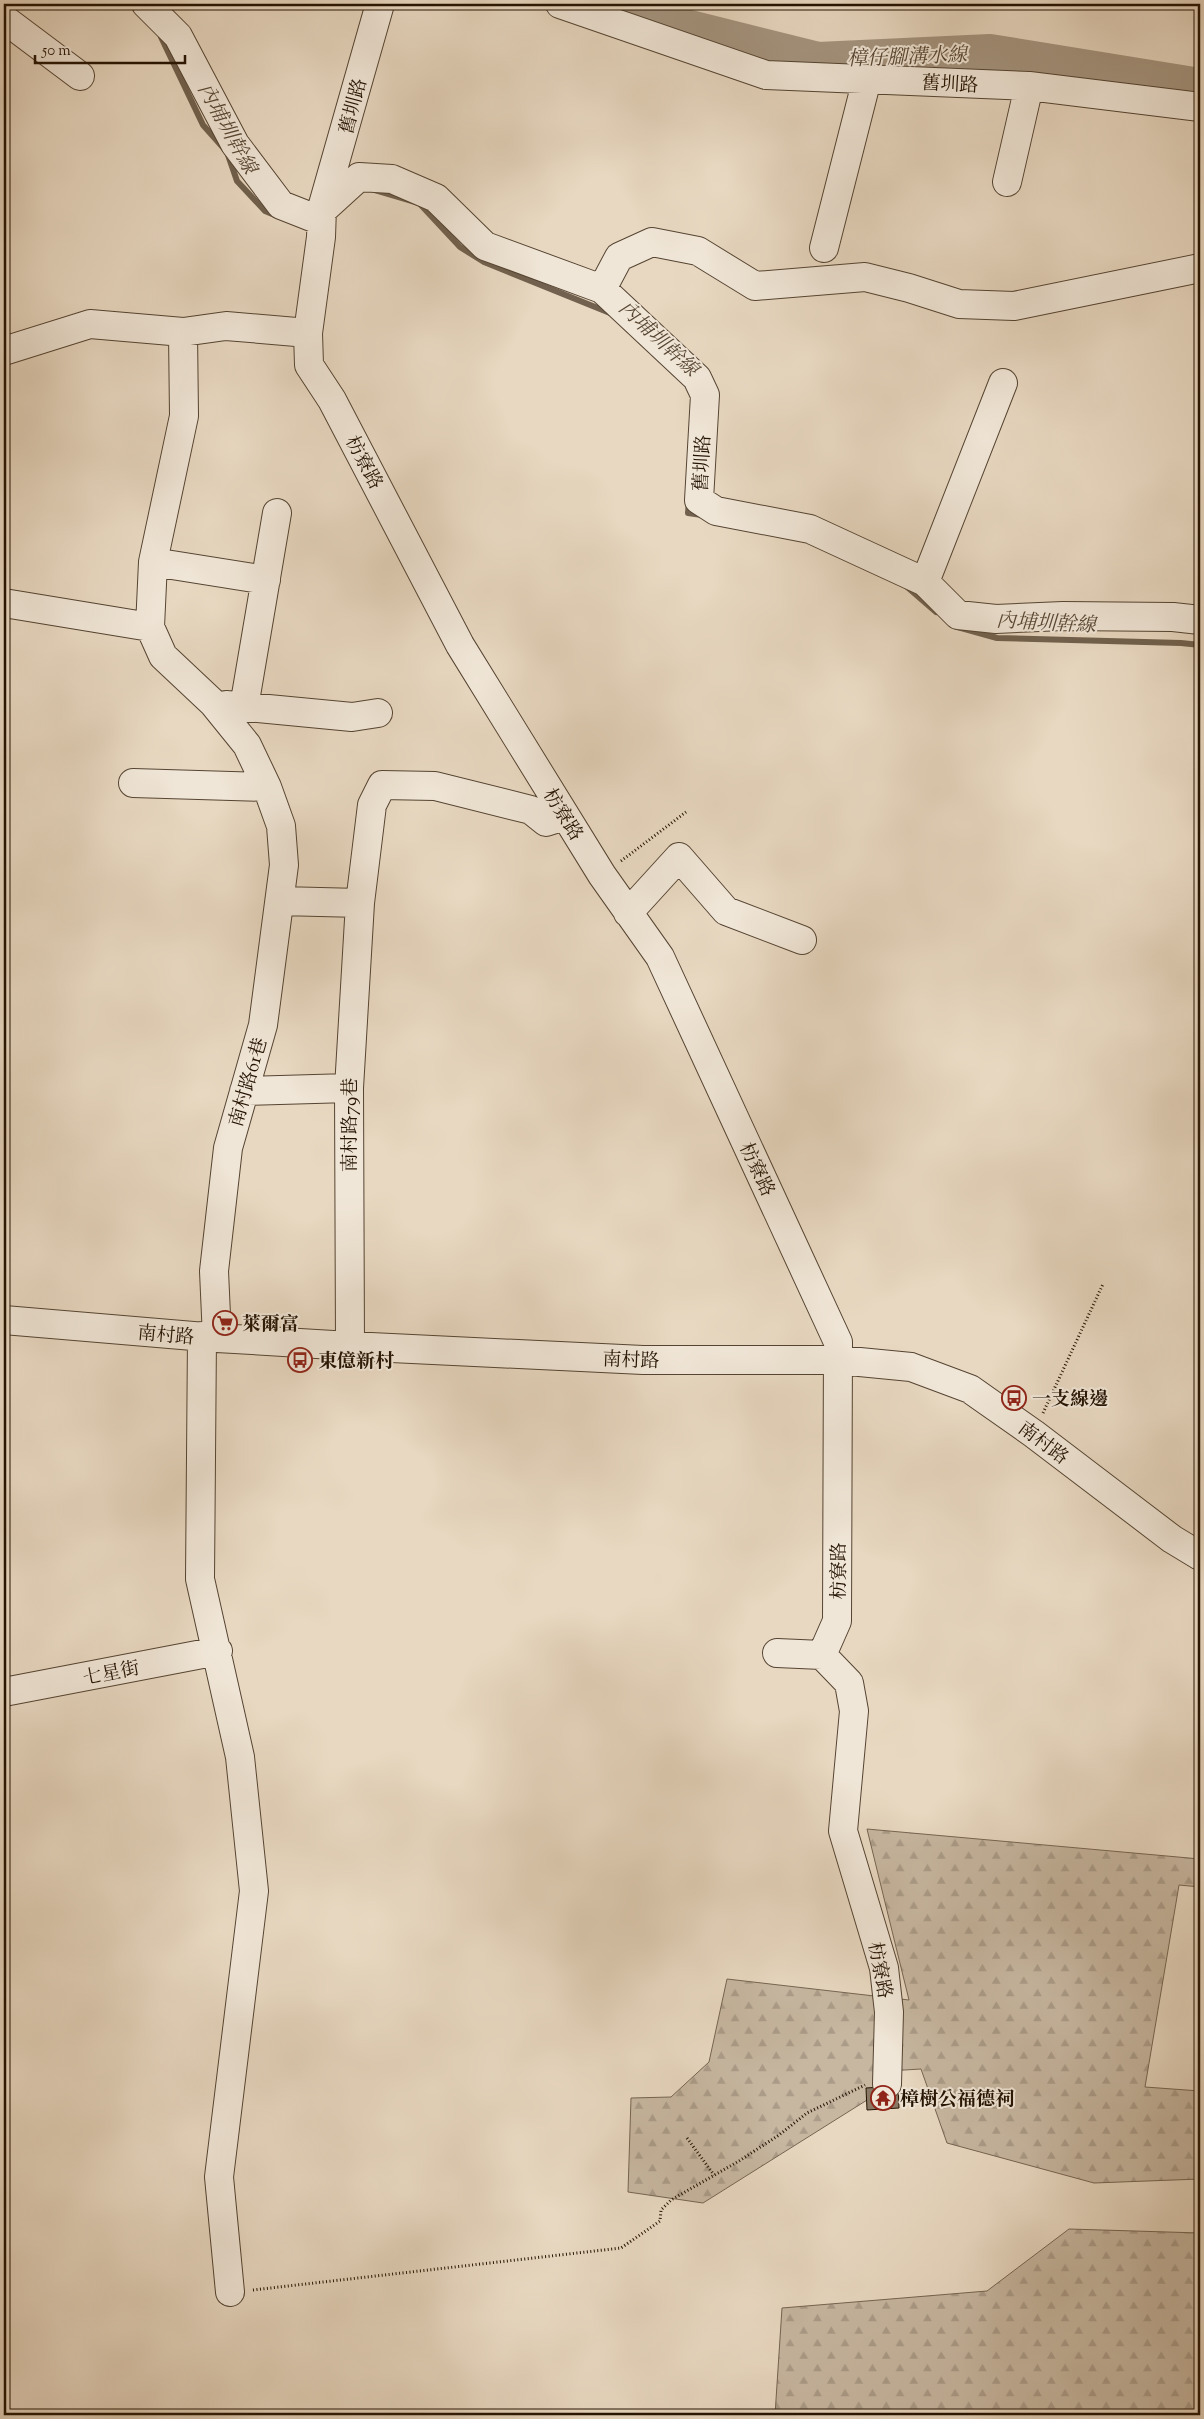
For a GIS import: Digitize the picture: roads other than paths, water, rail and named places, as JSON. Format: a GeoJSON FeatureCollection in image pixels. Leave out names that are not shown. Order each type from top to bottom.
{"type":"FeatureCollection","features":[{"type":"Feature","properties":{"kind":"street","name":"舊圳路"},"geometry":{"type":"LineString","coordinates":[[146,4],[178,36],[235,144],[281,205],[314,218],[322,208],[359,177],[392,179],[436,198],[485,246],[602,289],[697,378],[705,395],[699,500],[716,511],[810,529],[925,582],[958,615],[996,619],[1064,616],[1173,617],[1200,620]]}},
{"type":"Feature","properties":{"kind":"street","name":"舊圳路"},"geometry":{"type":"LineString","coordinates":[[308,333],[321,237],[322,208],[380,4]]}},
{"type":"Feature","properties":{"kind":"street","name":"舊圳路"},"geometry":{"type":"LineString","coordinates":[[560,4],[766,75],[1029,86],[1200,107]]}},
{"type":"Feature","properties":{"kind":"street"},"geometry":{"type":"LineString","coordinates":[[4,20],[80,76]]}},
{"type":"Feature","properties":{"kind":"street"},"geometry":{"type":"LineString","coordinates":[[824,248],[867,79]]}},
{"type":"Feature","properties":{"kind":"street"},"geometry":{"type":"LineString","coordinates":[[1007,182],[1029,86]]}},
{"type":"Feature","properties":{"kind":"street"},"geometry":{"type":"LineString","coordinates":[[602,289],[619,257],[652,242],[698,251],[755,286],[865,277],[909,288],[959,304],[1014,306],[1200,268]]}},
{"type":"Feature","properties":{"kind":"street"},"geometry":{"type":"LineString","coordinates":[[4,350],[90,324],[183,332],[226,326],[308,333]]}},
{"type":"Feature","properties":{"kind":"street"},"geometry":{"type":"LineString","coordinates":[[133,782],[267,786],[247,745],[212,704],[163,656],[150,627],[153,562],[184,416],[183,332]]}},
{"type":"Feature","properties":{"kind":"street","name":"枋寮路"},"geometry":{"type":"LineString","coordinates":[[308,333],[309,365],[332,400],[460,645],[602,875],[660,957],[838,1342],[837,1621],[822,1656],[849,1683],[854,1711],[843,1831],[884,1968],[889,2012],[887,2084]]}},
{"type":"Feature","properties":{"kind":"street"},"geometry":{"type":"LineString","coordinates":[[925,582],[1003,383]]}},
{"type":"Feature","properties":{"kind":"street"},"geometry":{"type":"LineString","coordinates":[[244,707],[277,513]]}},
{"type":"Feature","properties":{"kind":"street"},"geometry":{"type":"LineString","coordinates":[[153,562],[266,580]]}},
{"type":"Feature","properties":{"kind":"street"},"geometry":{"type":"LineString","coordinates":[[4,603],[150,627]]}},
{"type":"Feature","properties":{"kind":"street"},"geometry":{"type":"LineString","coordinates":[[212,704],[352,717],[378,713]]}},
{"type":"Feature","properties":{"kind":"street","name":"南村路79巷"},"geometry":{"type":"LineString","coordinates":[[350,1346],[349,1088],[360,904],[372,805],[382,784],[434,786],[531,810],[546,822],[565,816]]}},
{"type":"Feature","properties":{"kind":"street","name":"南村路61巷"},"geometry":{"type":"LineString","coordinates":[[230,2292],[219,2177],[254,1891],[240,1757],[218,1651],[200,1579],[210,1338],[215,1262],[228,1148],[263,1025],[284,865],[281,826],[267,786]]}},
{"type":"Feature","properties":{"kind":"street"},"geometry":{"type":"LineString","coordinates":[[628,913],[679,857],[726,912],[802,940]]}},
{"type":"Feature","properties":{"kind":"street"},"geometry":{"type":"LineString","coordinates":[[280,901],[360,904]]}},
{"type":"Feature","properties":{"kind":"street"},"geometry":{"type":"LineString","coordinates":[[244,1091],[349,1088]]}},
{"type":"Feature","properties":{"kind":"street","name":"南村路"},"geometry":{"type":"LineString","coordinates":[[4,1320],[210,1338],[350,1346],[643,1360],[839,1360],[911,1367],[970,1389],[1034,1434],[1172,1538],[1200,1556]]}},
{"type":"Feature","properties":{"kind":"street","name":"七星街"},"geometry":{"type":"LineString","coordinates":[[4,1692],[218,1651]]}},
{"type":"Feature","properties":{"kind":"street"},"geometry":{"type":"LineString","coordinates":[[777,1653],[822,1656]]}},
{"type":"Feature","properties":{"kind":"waterway","name":"樟仔腳溝水線"},"geometry":{"type":"LineString","coordinates":[[618,4],[658,20],[818,60],[990,52],[1200,86]]}},
{"type":"Feature","properties":{"kind":"waterway","name":"內埔圳幹線"},"geometry":{"type":"LineString","coordinates":[[161,37],[203,125],[227,152],[237,181],[265,211],[277,216]]}},
{"type":"Feature","properties":{"kind":"waterway","name":"內埔圳幹線"},"geometry":{"type":"LineString","coordinates":[[375,190],[419,203],[460,247],[484,262],[610,313]]}},
{"type":"Feature","properties":{"kind":"waterway","name":"內埔圳幹線"},"geometry":{"type":"LineString","coordinates":[[689,501],[688,513],[702,515]]}},
{"type":"Feature","properties":{"kind":"waterway","name":"內埔圳幹線"},"geometry":{"type":"LineString","coordinates":[[906,586],[936,612]]}},
{"type":"Feature","properties":{"kind":"waterway","name":"內埔圳幹線"},"geometry":{"type":"LineString","coordinates":[[954,626],[997,638],[1200,645]]}},
{"type":"Feature","properties":{"kind":"place","name":"萊爾富"},"geometry":{"type":"Point","coordinates":[225,1323]}},
{"type":"Feature","properties":{"kind":"place","name":"東億新村"},"geometry":{"type":"Point","coordinates":[300,1360]}},
{"type":"Feature","properties":{"kind":"place","name":"一支線邊"},"geometry":{"type":"Point","coordinates":[1014,1398]}},
{"type":"Feature","properties":{"kind":"place","name":"樟樹公福德祠"},"geometry":{"type":"Point","coordinates":[883,2098]}}]}
